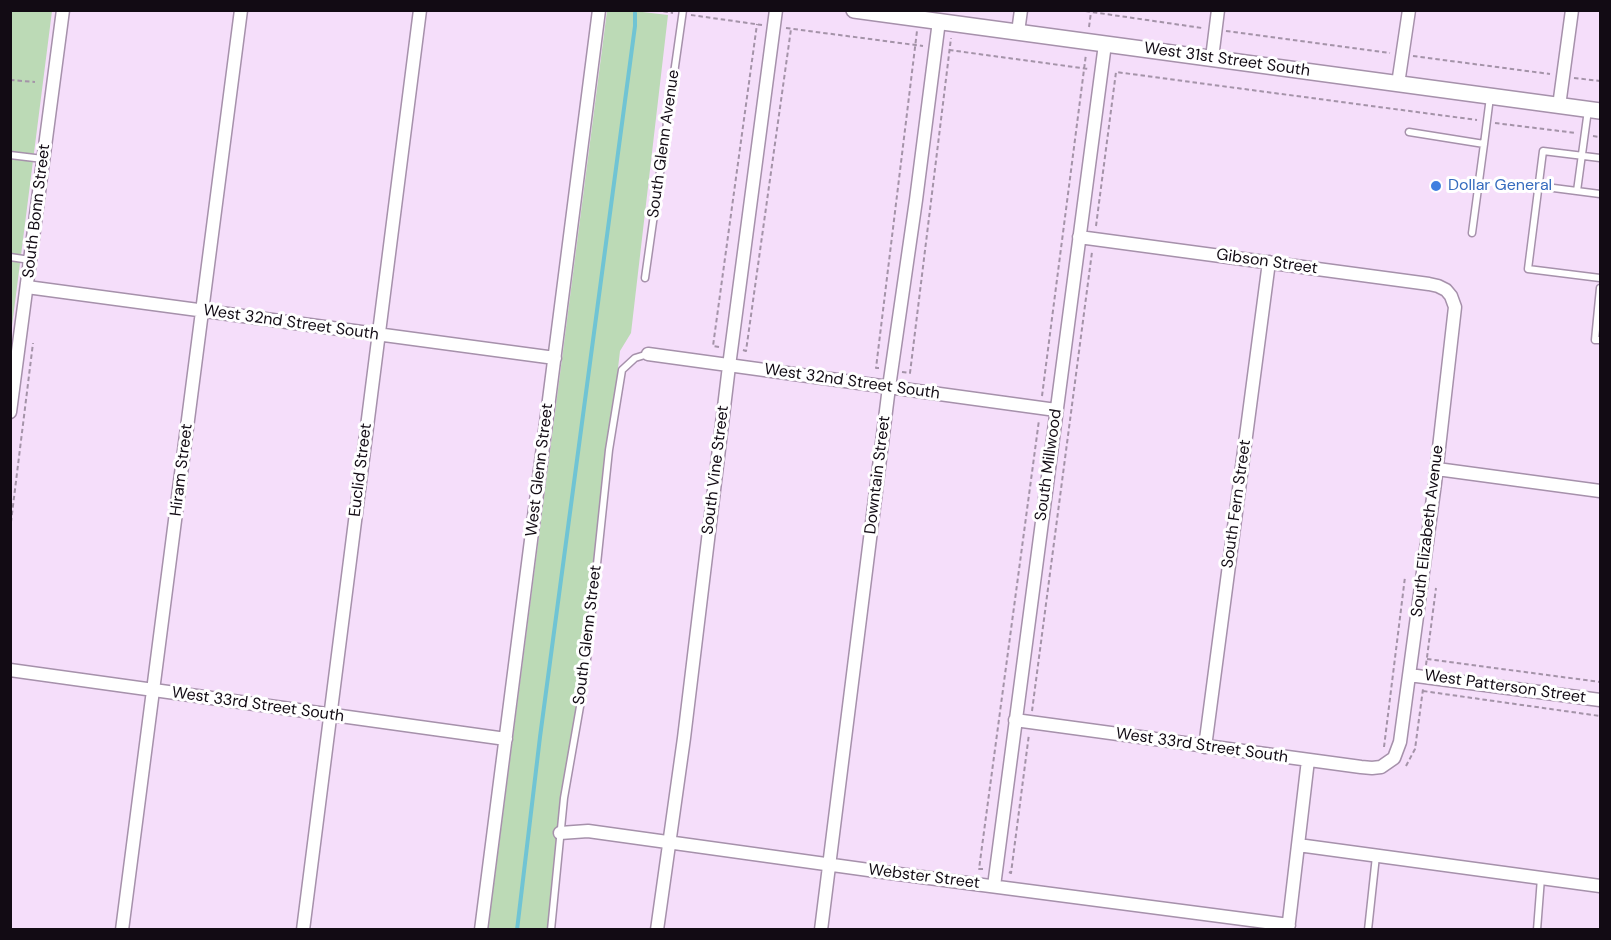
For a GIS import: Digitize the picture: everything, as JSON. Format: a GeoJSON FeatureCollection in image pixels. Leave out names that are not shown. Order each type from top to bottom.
{"type":"FeatureCollection","features":[{"type":"Feature","properties":{"kind":"street","name":"South Bonn Street"},"geometry":{"type":"LineString","coordinates":[[10,412],[63,10]]}},
{"type":"Feature","properties":{"kind":"street","name":"Hiram Street"},"geometry":{"type":"LineString","coordinates":[[122,930],[242,10]]}},
{"type":"Feature","properties":{"kind":"street","name":"Euclid Street"},"geometry":{"type":"LineString","coordinates":[[303,930],[420,10]]}},
{"type":"Feature","properties":{"kind":"street","name":"West Glenn Street"},"geometry":{"type":"LineString","coordinates":[[481,930],[599,10]]}},
{"type":"Feature","properties":{"kind":"street","name":"South Vine Street"},"geometry":{"type":"LineString","coordinates":[[657,930],[684,738],[729,366],[776,10]]}},
{"type":"Feature","properties":{"kind":"street","name":"West 31st Street South"},"geometry":{"type":"LineString","coordinates":[[854,10],[1594,111]]}},
{"type":"Feature","properties":{"kind":"street"},"geometry":{"type":"LineString","coordinates":[[1018,32],[1021,10]]}},
{"type":"Feature","properties":{"kind":"street"},"geometry":{"type":"LineString","coordinates":[[1212,58],[1218,10]]}},
{"type":"Feature","properties":{"kind":"street"},"geometry":{"type":"LineString","coordinates":[[1398,84],[1408,10]]}},
{"type":"Feature","properties":{"kind":"street"},"geometry":{"type":"LineString","coordinates":[[1559,105],[1572,10]]}},
{"type":"Feature","properties":{"kind":"street","name":"Downtain Street"},"geometry":{"type":"LineString","coordinates":[[821,930],[939,21]]}},
{"type":"Feature","properties":{"kind":"street","name":"South Millwood"},"geometry":{"type":"LineString","coordinates":[[994,886],[1105,44]]}},
{"type":"Feature","properties":{"kind":"street","name":"Gibson Street"},"geometry":{"type":"LineString","coordinates":[[1079,237],[1438,286],[1451,296]]}},
{"type":"Feature","properties":{"kind":"street","name":"South Fern Street"},"geometry":{"type":"LineString","coordinates":[[1204,747],[1269,262]]}},
{"type":"Feature","properties":{"kind":"street","name":"West 32nd Street South"},"geometry":{"type":"LineString","coordinates":[[27,287],[555,358]]}},
{"type":"Feature","properties":{"kind":"street","name":"South Elizabeth Avenue"},"geometry":{"type":"LineString","coordinates":[[1388,762],[1394,758],[1400,742],[1437,469],[1455,307],[1451,296]]}},
{"type":"Feature","properties":{"kind":"street","name":"West 32nd Street South"},"geometry":{"type":"LineString","coordinates":[[648,354],[1056,410]]}},
{"type":"Feature","properties":{"kind":"street"},"geometry":{"type":"LineString","coordinates":[[1437,469],[1600,491]]}},
{"type":"Feature","properties":{"kind":"street","name":"West 33rd Street South"},"geometry":{"type":"LineString","coordinates":[[10,670],[506,739]]}},
{"type":"Feature","properties":{"kind":"street","name":"West Patterson Street"},"geometry":{"type":"LineString","coordinates":[[1409,675],[1600,700]]}},
{"type":"Feature","properties":{"kind":"street","name":"West 33rd Street South"},"geometry":{"type":"LineString","coordinates":[[1015,720],[1372,768],[1381,767],[1388,762]]}},
{"type":"Feature","properties":{"kind":"street"},"geometry":{"type":"LineString","coordinates":[[1288,927],[1308,760]]}},
{"type":"Feature","properties":{"kind":"street","name":"Webster Street"},"geometry":{"type":"LineString","coordinates":[[560,833],[588,831],[1288,927]]}},
{"type":"Feature","properties":{"kind":"street"},"geometry":{"type":"LineString","coordinates":[[1298,845],[1600,886]]}},
{"type":"Feature","properties":{"kind":"lane","name":"South Glenn Avenue"},"geometry":{"type":"LineString","coordinates":[[645,278],[683,12]]}},
{"type":"Feature","properties":{"kind":"lane"},"geometry":{"type":"LineString","coordinates":[[1472,232],[1491,96]]}},
{"type":"Feature","properties":{"kind":"lane"},"geometry":{"type":"LineString","coordinates":[[1576,191],[1584,135],[1594,111]]}},
{"type":"Feature","properties":{"kind":"lane"},"geometry":{"type":"LineString","coordinates":[[1409,132],[1484,144]]}},
{"type":"Feature","properties":{"kind":"lane"},"geometry":{"type":"LineString","coordinates":[[1600,158],[1543,151],[1528,269],[1600,278]]}},
{"type":"Feature","properties":{"kind":"lane"},"geometry":{"type":"LineString","coordinates":[[10,155],[43,160]]}},
{"type":"Feature","properties":{"kind":"lane"},"geometry":{"type":"LineString","coordinates":[[1538,186],[1600,194]]}},
{"type":"Feature","properties":{"kind":"lane"},"geometry":{"type":"LineString","coordinates":[[10,257],[30,260]]}},
{"type":"Feature","properties":{"kind":"lane"},"geometry":{"type":"LineString","coordinates":[[1600,290],[1595,340],[1600,340]]}},
{"type":"Feature","properties":{"kind":"lane","name":"South Glenn Street"},"geometry":{"type":"LineString","coordinates":[[550,930],[564,798],[585,678],[609,450],[622,370],[635,358],[648,354]]}},
{"type":"Feature","properties":{"kind":"lane"},"geometry":{"type":"LineString","coordinates":[[1368,930],[1376,856]]}},
{"type":"Feature","properties":{"kind":"lane"},"geometry":{"type":"LineString","coordinates":[[1537,930],[1541,878]]}},
{"type":"Feature","properties":{"kind":"path"},"geometry":{"type":"LineString","coordinates":[[656,10],[1600,137]]}},
{"type":"Feature","properties":{"kind":"path"},"geometry":{"type":"LineString","coordinates":[[1078,10],[1600,81]]}},
{"type":"Feature","properties":{"kind":"path"},"geometry":{"type":"LineString","coordinates":[[1091,12],[979,869],[1011,873],[1116,72]]}},
{"type":"Feature","properties":{"kind":"path"},"geometry":{"type":"LineString","coordinates":[[10,80],[35,82]]}},
{"type":"Feature","properties":{"kind":"path"},"geometry":{"type":"LineString","coordinates":[[10,530],[33,340]]}},
{"type":"Feature","properties":{"kind":"path"},"geometry":{"type":"LineString","coordinates":[[1384,749],[1405,577]]}},
{"type":"Feature","properties":{"kind":"path"},"geometry":{"type":"LineString","coordinates":[[1427,659],[1600,682]]}},
{"type":"Feature","properties":{"kind":"path"},"geometry":{"type":"LineString","coordinates":[[1423,691],[1600,716]]}},
{"type":"Feature","properties":{"kind":"green space"},"geometry":{"type":"Polygon","coordinates":[[[11,11],[52,11],[11,334],[11,11]]]}},
{"type":"Feature","properties":{"kind":"green space"},"geometry":{"type":"Polygon","coordinates":[[[607,11],[668,15],[631,333],[620,351],[565,824],[558,849],[547,929],[488,930],[607,11]]]}},
{"type":"Feature","properties":{"kind":"waterway"},"geometry":{"type":"LineString","coordinates":[[517,930],[540,737],[635,13]]}},
{"type":"Feature","properties":{"kind":"place","name":"Dollar General"},"geometry":{"type":"Point","coordinates":[1436,186]}}]}
